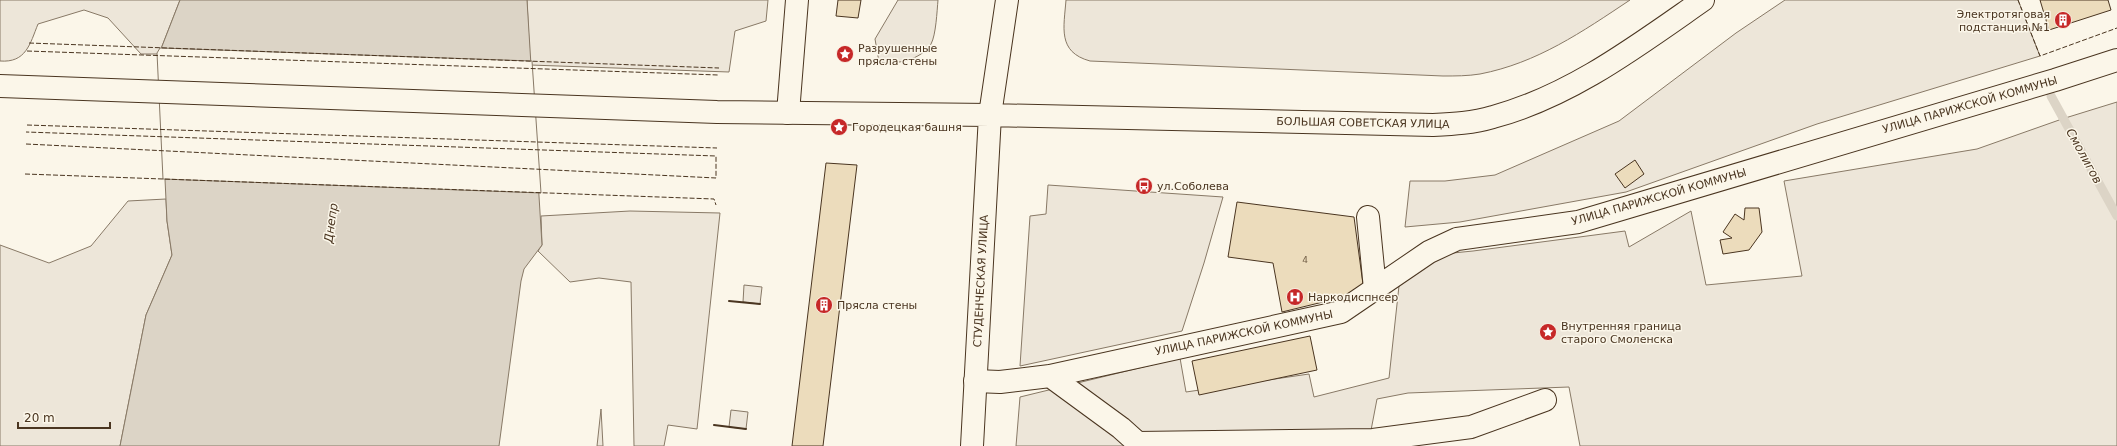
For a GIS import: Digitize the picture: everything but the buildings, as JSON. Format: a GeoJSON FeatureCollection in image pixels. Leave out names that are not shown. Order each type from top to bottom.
{"type":"FeatureCollection","features":[{"type":"Feature","properties":{"kind":"main road"},"geometry":{"type":"LineString","coordinates":[[788,113],[797,0]]}},
{"type":"Feature","properties":{"kind":"main road","name":"СТУДЕНЧЕСКАЯ УЛИЦА"},"geometry":{"type":"LineString","coordinates":[[972,446],[990,115],[1007,0]]}},
{"type":"Feature","properties":{"kind":"main road","name":"БОЛЬШАЯ СОВЕТСКАЯ УЛИЦА"},"geometry":{"type":"LineString","coordinates":[[0,86],[717,112],[990,115],[1425,125],[1462,123],[1492,118],[1521,108],[1584,79],[1613,62],[1703,0]]}},
{"type":"Feature","properties":{"kind":"main road","name":"УЛИЦА ПАРИЖСКОЙ КОММУНЫ"},"geometry":{"type":"LineString","coordinates":[[975,381],[1000,382],[1050,376],[1341,312],[1429,252],[1457,239],[1578,222],[2055,80],[2117,60]]}},
{"type":"Feature","properties":{"kind":"main road"},"geometry":{"type":"LineString","coordinates":[[1368,217],[1375,289]]}},
{"type":"Feature","properties":{"kind":"main road"},"geometry":{"type":"LineString","coordinates":[[1050,376],[1121,428],[1139,445],[1373,440],[1471,427],[1545,400]]}},
{"type":"Feature","properties":{"kind":"shaded area"},"geometry":{"type":"Polygon","coordinates":[[[0,0],[180,0],[159,54],[141,54],[108,18],[84,10],[38,24],[26,51],[16,59],[0,61],[0,0]]]}},
{"type":"Feature","properties":{"kind":"shaded area"},"geometry":{"type":"Polygon","coordinates":[[[527,0],[768,0],[766,21],[735,31],[729,72],[530,65],[527,0]]]}},
{"type":"Feature","properties":{"kind":"shaded area"},"geometry":{"type":"Polygon","coordinates":[[[898,0],[938,0],[933,40],[927,49],[915,58],[893,63],[879,62],[875,39],[898,0]]]}},
{"type":"Feature","properties":{"kind":"shaded area"},"geometry":{"type":"Polygon","coordinates":[[[1066,0],[1630,0],[1576,35],[1521,62],[1480,74],[1466,76],[1443,76],[1090,61],[1079,57],[1067,45],[1064,29],[1066,0]]]}},
{"type":"Feature","properties":{"kind":"shaded area"},"geometry":{"type":"Polygon","coordinates":[[[1785,0],[2018,0],[2040,56],[1817,124],[1626,192],[1460,222],[1405,227],[1410,181],[1445,181],[1495,175],[1619,121],[1736,33],[1785,0]]]}},
{"type":"Feature","properties":{"kind":"shaded area"},"geometry":{"type":"Polygon","coordinates":[[[2117,102],[2117,446],[1580,446],[1569,387],[1408,393],[1377,399],[1368,446],[1016,446],[1020,397],[1180,358],[1186,392],[1309,374],[1314,397],[1389,378],[1402,258],[1473,251],[1625,231],[1629,247],[1691,211],[1706,285],[1802,276],[1784,181],[1977,149],[2062,119],[2117,102]]]}},
{"type":"Feature","properties":{"kind":"shaded area"},"geometry":{"type":"Polygon","coordinates":[[[1048,185],[1223,197],[1182,331],[1020,366],[1030,216],[1046,214],[1048,185]]]}},
{"type":"Feature","properties":{"kind":"shaded area"},"geometry":{"type":"Polygon","coordinates":[[[166,199],[167,221],[172,255],[146,315],[120,446],[0,446],[0,245],[49,263],[91,246],[128,201],[166,199]]]}},
{"type":"Feature","properties":{"kind":"shaded area"},"geometry":{"type":"Polygon","coordinates":[[[630,211],[720,213],[697,429],[668,425],[664,446],[634,446],[631,282],[599,278],[570,282],[538,251],[542,245],[541,216],[630,211]]]}},
{"type":"Feature","properties":{"kind":"shaded area"},"geometry":{"type":"Polygon","coordinates":[[[744,285],[762,287],[760,304],[743,302],[744,285]]]}},
{"type":"Feature","properties":{"kind":"shaded area"},"geometry":{"type":"Polygon","coordinates":[[[601,409],[603,446],[597,446],[601,409]]]}},
{"type":"Feature","properties":{"kind":"shaded area"},"geometry":{"type":"Polygon","coordinates":[[[731,410],[748,412],[746,429],[729,427],[731,410]]]}},
{"type":"Feature","properties":{"kind":"water","name":"Днепр"},"geometry":{"type":"Polygon","coordinates":[[[180,0],[527,0],[542,245],[524,269],[521,281],[499,446],[120,446],[146,315],[172,255],[167,221],[159,54],[180,0]]]}},
{"type":"Feature","properties":{"kind":"pier"},"geometry":{"type":"Polygon","coordinates":[[[160,48],[532,61],[541,193],[163,179],[157,53],[160,48]]]}},
{"type":"Feature","properties":{"kind":"waterway","name":"Смолигов"},"geometry":{"type":"LineString","coordinates":[[2051,96],[2117,216]]}},
{"type":"Feature","properties":{"kind":"fence"},"geometry":{"type":"LineString","coordinates":[[2018,0],[2040,56],[2117,28]]}},
{"type":"Feature","properties":{"kind":"fence"},"geometry":{"type":"LineString","coordinates":[[29,43],[719,68]]}},
{"type":"Feature","properties":{"kind":"fence"},"geometry":{"type":"LineString","coordinates":[[27,51],[718,75]]}},
{"type":"Feature","properties":{"kind":"fence"},"geometry":{"type":"LineString","coordinates":[[27,125],[717,148]]}},
{"type":"Feature","properties":{"kind":"fence"},"geometry":{"type":"LineString","coordinates":[[26,132],[716,156],[716,178],[26,144]]}},
{"type":"Feature","properties":{"kind":"fence"},"geometry":{"type":"LineString","coordinates":[[25,174],[714,199],[716,205]]}},
{"type":"Feature","properties":{"kind":"wall"},"geometry":{"type":"LineString","coordinates":[[729,301],[760,304]]}},
{"type":"Feature","properties":{"kind":"wall"},"geometry":{"type":"LineString","coordinates":[[714,425],[746,429]]}},
{"type":"Feature","properties":{"kind":"place","name":"Электротяговая подстанция №1"},"geometry":{"type":"Point","coordinates":[2063,20]}},
{"type":"Feature","properties":{"kind":"place","name":"Разрушенные прясла стены"},"geometry":{"type":"Point","coordinates":[845,54]}},
{"type":"Feature","properties":{"kind":"place","name":"Городецкая башня"},"geometry":{"type":"Point","coordinates":[839,127]}},
{"type":"Feature","properties":{"kind":"place","name":"ул.Соболева"},"geometry":{"type":"Point","coordinates":[1144,186]}},
{"type":"Feature","properties":{"kind":"place","name":"Наркодиспнсер"},"geometry":{"type":"Point","coordinates":[1295,297]}},
{"type":"Feature","properties":{"kind":"place","name":"Прясла стены"},"geometry":{"type":"Point","coordinates":[824,305]}},
{"type":"Feature","properties":{"kind":"place","name":"Внутренняя граница старого Смоленска"},"geometry":{"type":"Point","coordinates":[1548,332]}}]}
